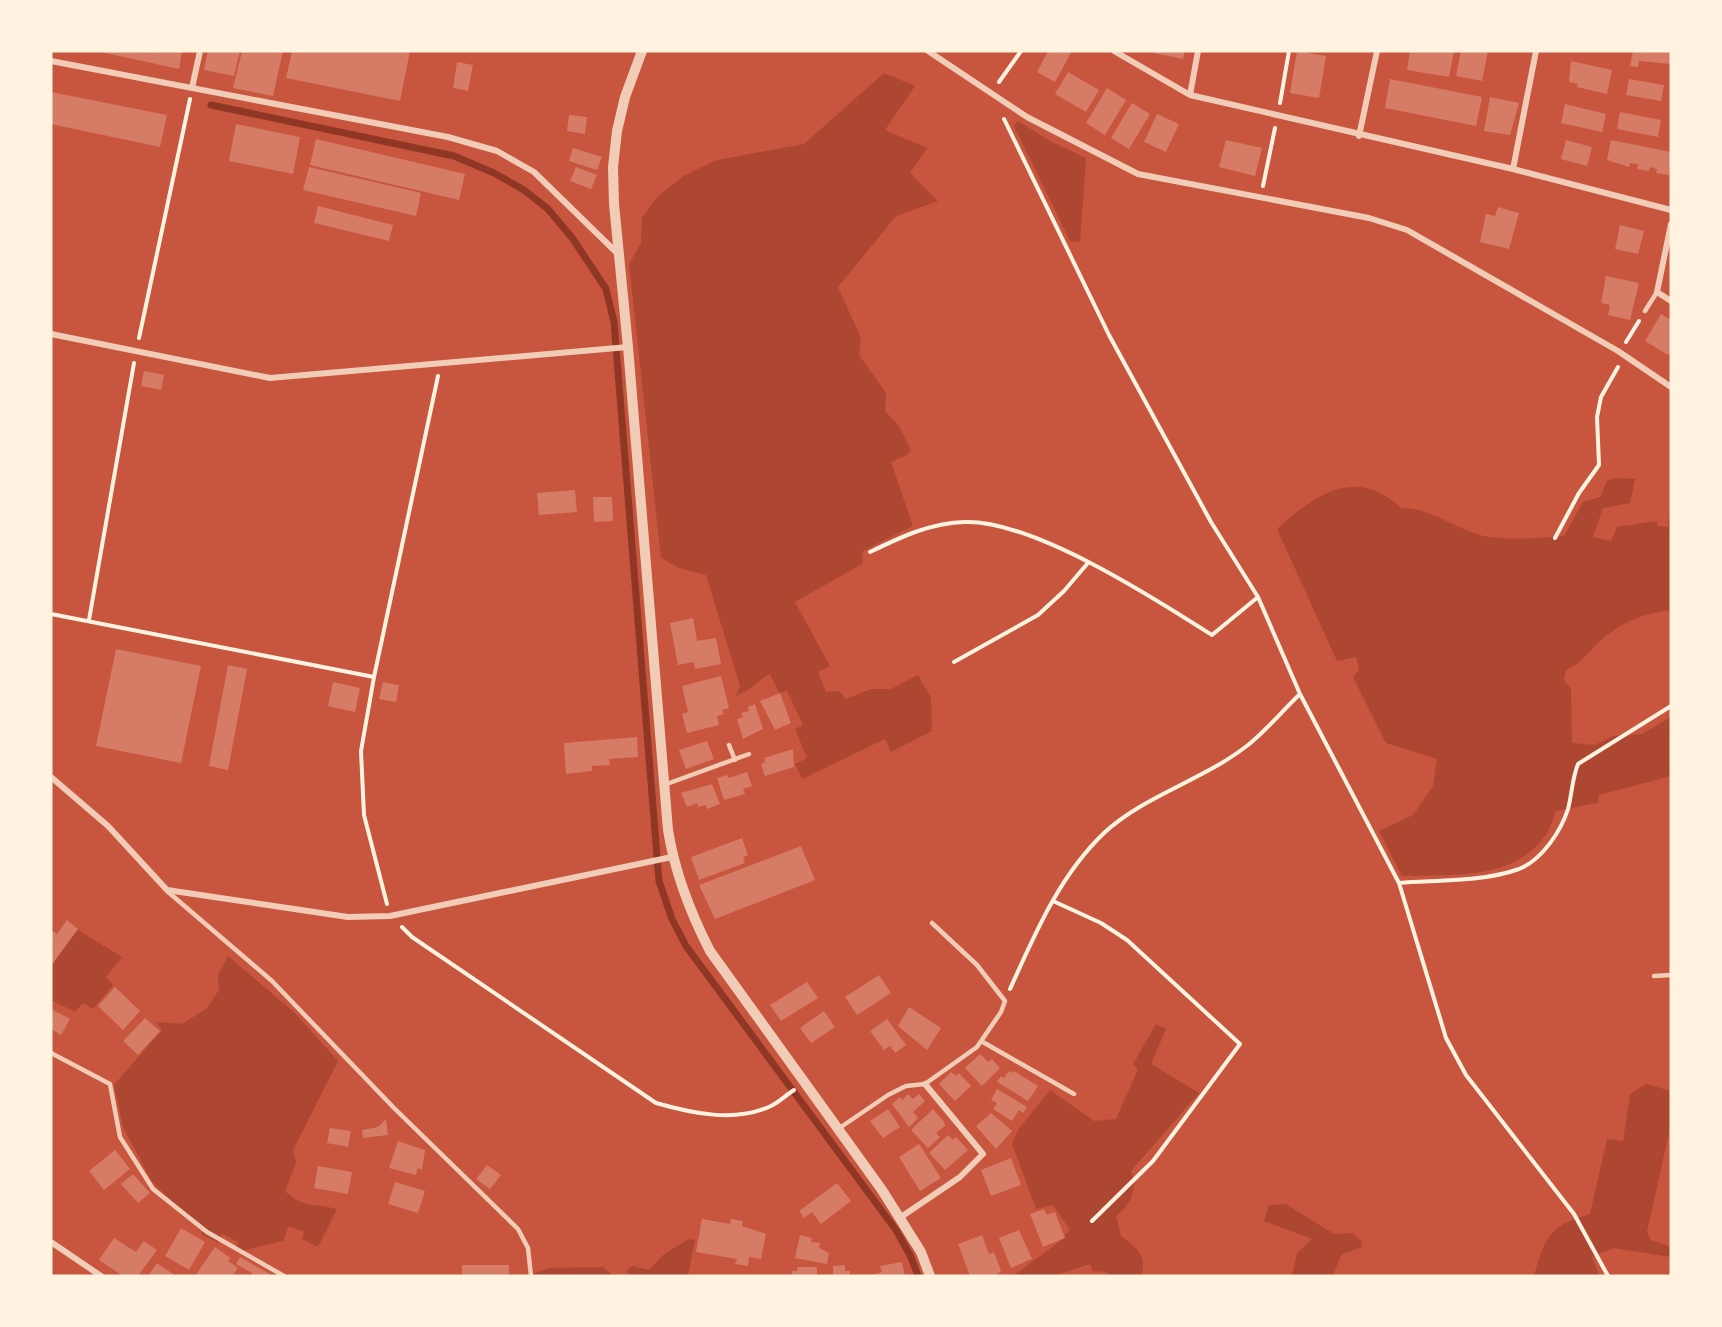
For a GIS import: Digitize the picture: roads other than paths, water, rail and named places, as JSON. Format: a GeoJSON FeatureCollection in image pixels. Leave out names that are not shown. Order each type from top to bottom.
{"type":"FeatureCollection","features":[{"type":"Feature","properties":{"kind":"street"},"geometry":{"type":"LineString","coordinates":[[192,88],[200,51]]}},
{"type":"Feature","properties":{"kind":"street"},"geometry":{"type":"LineString","coordinates":[[642,51],[625,97],[617,131],[613,167],[618,254],[628,346],[671,857],[694,920],[710,951],[901,1217],[921,1252],[930,1276]]}},
{"type":"Feature","properties":{"kind":"street"},"geometry":{"type":"LineString","coordinates":[[928,51],[990,95],[1027,117],[1138,174],[1370,218],[1407,230],[1620,350],[1624,356],[1671,387]]}},
{"type":"Feature","properties":{"kind":"street"},"geometry":{"type":"LineString","coordinates":[[1114,51],[1190,95],[1513,170],[1671,210]]}},
{"type":"Feature","properties":{"kind":"street"},"geometry":{"type":"LineString","coordinates":[[1190,95],[1198,51]]}},
{"type":"Feature","properties":{"kind":"street"},"geometry":{"type":"LineString","coordinates":[[1359,136],[1377,51]]}},
{"type":"Feature","properties":{"kind":"street"},"geometry":{"type":"LineString","coordinates":[[1513,170],[1536,51]]}},
{"type":"Feature","properties":{"kind":"street"},"geometry":{"type":"LineString","coordinates":[[51,61],[448,137],[497,151],[534,172],[618,254]]}},
{"type":"Feature","properties":{"kind":"street"},"geometry":{"type":"LineString","coordinates":[[1671,224],[1658,292],[1671,301]]}},
{"type":"Feature","properties":{"kind":"street"},"geometry":{"type":"LineString","coordinates":[[51,334],[270,378],[628,346]]}},
{"type":"Feature","properties":{"kind":"street"},"geometry":{"type":"LineString","coordinates":[[51,777],[108,826],[167,890],[348,917],[390,916],[671,857]]}},
{"type":"Feature","properties":{"kind":"street"},"geometry":{"type":"LineString","coordinates":[[901,1217],[960,1177],[983,1154],[925,1084]]}},
{"type":"Feature","properties":{"kind":"street"},"geometry":{"type":"LineString","coordinates":[[51,1242],[101,1276]]}},
{"type":"Feature","properties":{"kind":"lane"},"geometry":{"type":"LineString","coordinates":[[1645,311],[1658,292]]}},
{"type":"Feature","properties":{"kind":"lane"},"geometry":{"type":"LineString","coordinates":[[729,745],[735,759]]}},
{"type":"Feature","properties":{"kind":"lane"},"geometry":{"type":"LineString","coordinates":[[664,785],[749,754]]}},
{"type":"Feature","properties":{"kind":"lane"},"geometry":{"type":"LineString","coordinates":[[167,890],[272,981],[518,1229],[528,1248],[531,1276]]}},
{"type":"Feature","properties":{"kind":"lane"},"geometry":{"type":"LineString","coordinates":[[838,1129],[897,1090],[906,1086],[925,1084],[977,1047],[1001,1012],[1005,1001],[977,965],[932,923]]}},
{"type":"Feature","properties":{"kind":"lane"},"geometry":{"type":"LineString","coordinates":[[1654,976],[1671,975]]}},
{"type":"Feature","properties":{"kind":"lane"},"geometry":{"type":"LineString","coordinates":[[981,1041],[1074,1094]]}},
{"type":"Feature","properties":{"kind":"lane"},"geometry":{"type":"LineString","coordinates":[[51,1053],[110,1084],[120,1137],[153,1189],[207,1232],[285,1276]]}},
{"type":"Feature","properties":{"kind":"waterway"},"geometry":{"type":"LineString","coordinates":[[211,105],[454,156],[494,173],[524,190],[548,209],[573,239],[606,289],[614,322],[659,881],[672,919],[686,946],[896,1230],[911,1257],[918,1276]]}}]}
